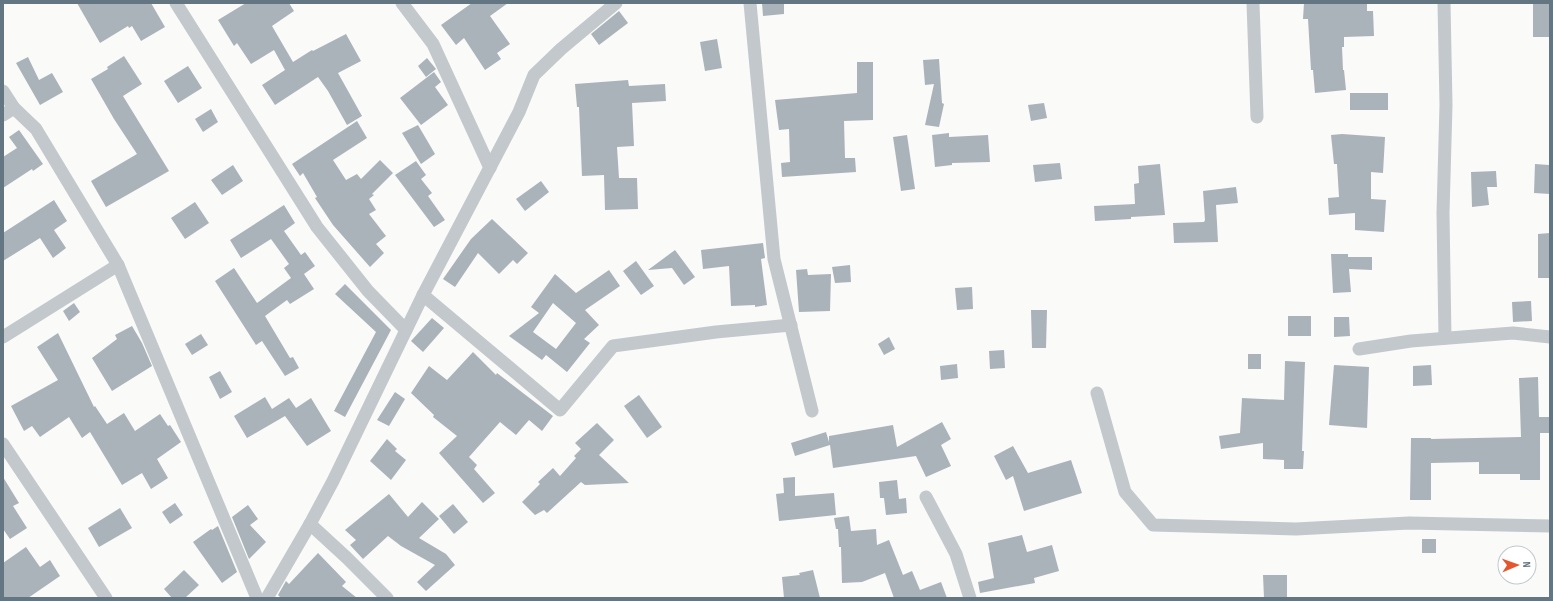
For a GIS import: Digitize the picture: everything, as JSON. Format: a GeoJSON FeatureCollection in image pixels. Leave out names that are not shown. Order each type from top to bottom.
{"type":"FeatureCollection","features":[{"type":"Feature","properties":{"kind":"street"},"geometry":{"type":"LineString","coordinates":[[176,3],[317,228],[368,291],[406,330]]}},
{"type":"Feature","properties":{"kind":"street"},"geometry":{"type":"LineString","coordinates":[[402,3],[434,44],[490,168]]}},
{"type":"Feature","properties":{"kind":"street"},"geometry":{"type":"LineString","coordinates":[[267,598],[333,481],[423,295],[519,112],[534,75],[561,49],[616,3]]}},
{"type":"Feature","properties":{"kind":"street"},"geometry":{"type":"LineString","coordinates":[[750,3],[774,259],[812,411]]}},
{"type":"Feature","properties":{"kind":"street"},"geometry":{"type":"LineString","coordinates":[[1253,3],[1257,117]]}},
{"type":"Feature","properties":{"kind":"street"},"geometry":{"type":"LineString","coordinates":[[1444,3],[1446,105],[1443,213],[1445,338]]}},
{"type":"Feature","properties":{"kind":"street"},"geometry":{"type":"LineString","coordinates":[[3,91],[8,112],[36,129],[118,265],[256,598]]}},
{"type":"Feature","properties":{"kind":"street"},"geometry":{"type":"LineString","coordinates":[[3,337],[118,265]]}},
{"type":"Feature","properties":{"kind":"street"},"geometry":{"type":"LineString","coordinates":[[423,295],[560,410],[613,346],[716,332],[791,325]]}},
{"type":"Feature","properties":{"kind":"street"},"geometry":{"type":"LineString","coordinates":[[1359,349],[1412,340],[1513,333],[1550,337]]}},
{"type":"Feature","properties":{"kind":"street"},"geometry":{"type":"LineString","coordinates":[[1097,393],[1125,492],[1153,525],[1296,529],[1409,523],[1550,526]]}},
{"type":"Feature","properties":{"kind":"street"},"geometry":{"type":"LineString","coordinates":[[3,444],[106,598]]}},
{"type":"Feature","properties":{"kind":"street"},"geometry":{"type":"LineString","coordinates":[[926,497],[956,554],[970,598]]}},
{"type":"Feature","properties":{"kind":"street"},"geometry":{"type":"LineString","coordinates":[[310,524],[348,558],[387,598]]}},
{"type":"Feature","properties":{"kind":"building"},"geometry":{"type":"Polygon","coordinates":[[[77,3],[151,3],[165,27],[141,41],[132,26],[129,28],[128,26],[100,43],[77,3]]]}},
{"type":"Feature","properties":{"kind":"building"},"geometry":{"type":"Polygon","coordinates":[[[246,3],[289,3],[294,11],[272,26],[293,62],[312,50],[313,51],[346,34],[361,61],[338,73],[362,116],[347,125],[328,91],[318,77],[275,105],[262,85],[285,70],[274,50],[251,64],[237,43],[234,46],[218,20],[246,3]]]}},
{"type":"Feature","properties":{"kind":"building"},"geometry":{"type":"Polygon","coordinates":[[[472,3],[508,3],[490,16],[510,44],[497,53],[501,59],[485,70],[464,38],[456,45],[441,25],[472,3]]]}},
{"type":"Feature","properties":{"kind":"building"},"geometry":{"type":"Polygon","coordinates":[[[762,3],[784,3],[784,14],[763,16],[762,3]]]}},
{"type":"Feature","properties":{"kind":"building"},"geometry":{"type":"Polygon","coordinates":[[[1304,3],[1367,3],[1367,11],[1373,11],[1374,36],[1344,37],[1344,47],[1342,47],[1346,90],[1315,93],[1313,70],[1311,70],[1308,19],[1303,19],[1304,3]]]}},
{"type":"Feature","properties":{"kind":"building"},"geometry":{"type":"Polygon","coordinates":[[[1533,3],[1550,3],[1550,37],[1533,37],[1533,3]]]}},
{"type":"Feature","properties":{"kind":"building"},"geometry":{"type":"Polygon","coordinates":[[[619,11],[628,23],[599,45],[591,34],[619,11]]]}},
{"type":"Feature","properties":{"kind":"building"},"geometry":{"type":"Polygon","coordinates":[[[717,39],[722,68],[705,71],[700,42],[717,39]]]}},
{"type":"Feature","properties":{"kind":"building"},"geometry":{"type":"Polygon","coordinates":[[[124,56],[142,84],[123,96],[169,171],[106,207],[91,181],[137,154],[114,119],[91,79],[108,69],[107,67],[124,56]]]}},
{"type":"Feature","properties":{"kind":"building"},"geometry":{"type":"Polygon","coordinates":[[[28,57],[39,80],[52,73],[63,92],[40,105],[16,63],[28,57]]]}},
{"type":"Feature","properties":{"kind":"building"},"geometry":{"type":"Polygon","coordinates":[[[427,58],[436,69],[426,77],[418,66],[427,58]]]}},
{"type":"Feature","properties":{"kind":"building"},"geometry":{"type":"Polygon","coordinates":[[[939,59],[942,103],[944,104],[939,127],[925,125],[934,84],[925,85],[923,60],[939,59]]]}},
{"type":"Feature","properties":{"kind":"building"},"geometry":{"type":"Polygon","coordinates":[[[857,62],[873,62],[873,120],[844,121],[845,158],[855,158],[856,172],[782,177],[781,163],[790,162],[789,129],[779,130],[775,100],[857,93],[857,62]]]}},
{"type":"Feature","properties":{"kind":"building"},"geometry":{"type":"Polygon","coordinates":[[[188,66],[202,88],[178,103],[164,81],[188,66]]]}},
{"type":"Feature","properties":{"kind":"building"},"geometry":{"type":"Polygon","coordinates":[[[434,72],[441,82],[435,87],[448,105],[421,125],[400,98],[434,72]]]}},
{"type":"Feature","properties":{"kind":"building"},"geometry":{"type":"Polygon","coordinates":[[[628,80],[629,86],[665,84],[666,101],[632,103],[634,146],[617,147],[619,178],[637,178],[638,209],[605,210],[604,175],[582,176],[579,107],[577,107],[575,84],[628,80]]]}},
{"type":"Feature","properties":{"kind":"building"},"geometry":{"type":"Polygon","coordinates":[[[1350,93],[1388,93],[1388,110],[1350,110],[1350,93]]]}},
{"type":"Feature","properties":{"kind":"building"},"geometry":{"type":"Polygon","coordinates":[[[1044,103],[1047,118],[1031,121],[1028,105],[1044,103]]]}},
{"type":"Feature","properties":{"kind":"building"},"geometry":{"type":"Polygon","coordinates":[[[211,109],[218,122],[203,132],[195,119],[211,109]]]}},
{"type":"Feature","properties":{"kind":"building"},"geometry":{"type":"Polygon","coordinates":[[[357,121],[367,138],[333,160],[346,180],[357,174],[361,179],[380,160],[393,173],[369,199],[376,210],[369,214],[386,236],[376,244],[384,253],[370,267],[333,225],[315,198],[317,197],[303,173],[300,176],[292,164],[357,121]]]}},
{"type":"Feature","properties":{"kind":"building"},"geometry":{"type":"Polygon","coordinates":[[[418,125],[435,154],[421,164],[402,133],[418,125]]]}},
{"type":"Feature","properties":{"kind":"building"},"geometry":{"type":"Polygon","coordinates":[[[19,130],[43,164],[33,171],[32,169],[3,188],[3,157],[17,148],[9,137],[19,130]]]}},
{"type":"Feature","properties":{"kind":"building"},"geometry":{"type":"Polygon","coordinates":[[[949,133],[949,137],[988,135],[990,162],[952,163],[952,165],[935,167],[932,135],[949,133]]]}},
{"type":"Feature","properties":{"kind":"building"},"geometry":{"type":"Polygon","coordinates":[[[1342,134],[1385,137],[1383,173],[1371,172],[1371,199],[1386,200],[1384,232],[1355,230],[1355,213],[1329,215],[1328,198],[1339,197],[1337,164],[1334,164],[1331,135],[1342,134]]]}},
{"type":"Feature","properties":{"kind":"building"},"geometry":{"type":"Polygon","coordinates":[[[907,135],[915,189],[901,191],[893,137],[907,135]]]}},
{"type":"Feature","properties":{"kind":"building"},"geometry":{"type":"Polygon","coordinates":[[[416,161],[426,175],[421,179],[432,193],[428,196],[445,220],[434,227],[395,175],[416,161]]]}},
{"type":"Feature","properties":{"kind":"building"},"geometry":{"type":"Polygon","coordinates":[[[1060,163],[1062,179],[1035,182],[1033,165],[1060,163]]]}},
{"type":"Feature","properties":{"kind":"building"},"geometry":{"type":"Polygon","coordinates":[[[1160,164],[1165,215],[1095,221],[1094,206],[1135,204],[1134,184],[1139,183],[1138,166],[1160,164]]]}},
{"type":"Feature","properties":{"kind":"building"},"geometry":{"type":"Polygon","coordinates":[[[1535,164],[1549,165],[1550,194],[1534,193],[1535,164]]]}},
{"type":"Feature","properties":{"kind":"building"},"geometry":{"type":"Polygon","coordinates":[[[233,165],[243,181],[222,195],[211,180],[233,165]]]}},
{"type":"Feature","properties":{"kind":"building"},"geometry":{"type":"Polygon","coordinates":[[[1496,171],[1497,187],[1487,187],[1489,205],[1472,207],[1471,172],[1496,171]]]}},
{"type":"Feature","properties":{"kind":"building"},"geometry":{"type":"Polygon","coordinates":[[[541,181],[549,192],[525,211],[516,199],[541,181]]]}},
{"type":"Feature","properties":{"kind":"building"},"geometry":{"type":"Polygon","coordinates":[[[1236,187],[1238,203],[1216,205],[1218,242],[1174,243],[1173,223],[1204,222],[1203,191],[1236,187]]]}},
{"type":"Feature","properties":{"kind":"building"},"geometry":{"type":"Polygon","coordinates":[[[54,200],[67,221],[54,230],[66,248],[53,258],[40,238],[3,261],[3,233],[54,200]]]}},
{"type":"Feature","properties":{"kind":"building"},"geometry":{"type":"Polygon","coordinates":[[[195,202],[209,223],[185,239],[171,218],[195,202]]]}},
{"type":"Feature","properties":{"kind":"building"},"geometry":{"type":"Polygon","coordinates":[[[284,205],[295,223],[284,231],[301,255],[305,252],[315,266],[304,274],[314,289],[290,304],[287,300],[265,316],[290,358],[293,357],[299,368],[285,376],[262,341],[256,345],[215,281],[234,268],[257,303],[291,278],[284,268],[289,264],[271,239],[241,258],[230,240],[284,205]]]}},
{"type":"Feature","properties":{"kind":"building"},"geometry":{"type":"Polygon","coordinates":[[[492,219],[528,253],[517,264],[513,260],[499,274],[478,253],[455,287],[443,279],[471,239],[492,219]]]}},
{"type":"Feature","properties":{"kind":"building"},"geometry":{"type":"Polygon","coordinates":[[[1550,233],[1550,278],[1538,278],[1538,234],[1550,233]]]}},
{"type":"Feature","properties":{"kind":"building"},"geometry":{"type":"Polygon","coordinates":[[[763,243],[765,258],[761,259],[767,305],[755,307],[755,305],[731,306],[729,266],[703,269],[701,250],[763,243]]]}},
{"type":"Feature","properties":{"kind":"building"},"geometry":{"type":"Polygon","coordinates":[[[675,250],[695,277],[684,285],[672,268],[648,270],[675,250]]]}},
{"type":"Feature","properties":{"kind":"building"},"geometry":{"type":"Polygon","coordinates":[[[1331,254],[1348,254],[1348,257],[1372,257],[1372,270],[1349,269],[1351,292],[1333,293],[1331,254]]]}},
{"type":"Feature","properties":{"kind":"building"},"geometry":{"type":"Polygon","coordinates":[[[636,261],[654,286],[641,295],[623,271],[636,261]]]}},
{"type":"Feature","properties":{"kind":"building"},"geometry":{"type":"Polygon","coordinates":[[[850,265],[851,282],[835,283],[832,267],[850,265]]]}},
{"type":"Feature","properties":{"kind":"building"},"geometry":{"type":"Polygon","coordinates":[[[807,269],[808,275],[831,274],[830,311],[799,312],[796,270],[807,269]]]}},
{"type":"Feature","properties":{"kind":"building"},"geometry":{"type":"Polygon","coordinates":[[[609,270],[620,286],[585,310],[599,325],[584,339],[590,343],[567,372],[546,355],[542,360],[509,336],[539,313],[531,307],[555,274],[576,293],[609,270]],[[553,303],[533,332],[556,349],[576,323],[553,303]]]}},
{"type":"Feature","properties":{"kind":"building"},"geometry":{"type":"Polygon","coordinates":[[[345,284],[391,330],[345,417],[334,411],[376,332],[335,294],[345,284]]]}},
{"type":"Feature","properties":{"kind":"building"},"geometry":{"type":"Polygon","coordinates":[[[972,287],[973,309],[957,310],[955,288],[972,287]]]}},
{"type":"Feature","properties":{"kind":"building"},"geometry":{"type":"Polygon","coordinates":[[[1531,301],[1532,321],[1513,322],[1512,302],[1531,301]]]}},
{"type":"Feature","properties":{"kind":"building"},"geometry":{"type":"Polygon","coordinates":[[[74,303],[80,312],[69,321],[63,311],[74,303]]]}},
{"type":"Feature","properties":{"kind":"building"},"geometry":{"type":"Polygon","coordinates":[[[1031,310],[1047,310],[1046,348],[1032,348],[1031,310]]]}},
{"type":"Feature","properties":{"kind":"building"},"geometry":{"type":"Polygon","coordinates":[[[1288,316],[1311,316],[1311,336],[1288,336],[1288,316]]]}},
{"type":"Feature","properties":{"kind":"building"},"geometry":{"type":"Polygon","coordinates":[[[1334,317],[1349,317],[1350,336],[1334,337],[1334,317]]]}},
{"type":"Feature","properties":{"kind":"building"},"geometry":{"type":"Polygon","coordinates":[[[432,318],[444,328],[423,352],[411,341],[432,318]]]}},
{"type":"Feature","properties":{"kind":"building"},"geometry":{"type":"Polygon","coordinates":[[[132,326],[142,343],[152,366],[112,391],[92,358],[117,339],[115,335],[132,326]]]}},
{"type":"Feature","properties":{"kind":"building"},"geometry":{"type":"Polygon","coordinates":[[[58,333],[94,407],[95,406],[107,424],[124,413],[135,431],[160,414],[168,426],[170,425],[181,442],[157,459],[168,478],[151,489],[142,473],[122,485],[90,432],[82,438],[69,417],[40,437],[32,426],[24,431],[11,406],[58,380],[37,347],[58,333]]]}},
{"type":"Feature","properties":{"kind":"building"},"geometry":{"type":"Polygon","coordinates":[[[201,334],[208,345],[192,355],[185,344],[201,334]]]}},
{"type":"Feature","properties":{"kind":"building"},"geometry":{"type":"Polygon","coordinates":[[[889,337],[895,349],[884,355],[878,344],[889,337]]]}},
{"type":"Feature","properties":{"kind":"building"},"geometry":{"type":"Polygon","coordinates":[[[1004,350],[1005,368],[990,369],[989,351],[1004,350]]]}},
{"type":"Feature","properties":{"kind":"building"},"geometry":{"type":"Polygon","coordinates":[[[473,352],[496,375],[497,373],[553,416],[542,431],[529,420],[516,435],[500,422],[469,457],[477,465],[474,469],[495,493],[483,503],[439,453],[457,436],[433,417],[434,415],[411,393],[429,366],[447,380],[473,352]]]}},
{"type":"Feature","properties":{"kind":"building"},"geometry":{"type":"Polygon","coordinates":[[[1248,354],[1261,354],[1261,369],[1248,369],[1248,354]]]}},
{"type":"Feature","properties":{"kind":"building"},"geometry":{"type":"Polygon","coordinates":[[[1285,361],[1305,362],[1302,451],[1304,451],[1303,469],[1284,469],[1284,460],[1263,459],[1263,443],[1221,449],[1219,436],[1240,433],[1242,398],[1284,400],[1285,361]]]}},
{"type":"Feature","properties":{"kind":"building"},"geometry":{"type":"Polygon","coordinates":[[[957,364],[958,378],[941,380],[940,366],[957,364]]]}},
{"type":"Feature","properties":{"kind":"building"},"geometry":{"type":"Polygon","coordinates":[[[1334,365],[1369,367],[1367,428],[1329,425],[1334,365]]]}},
{"type":"Feature","properties":{"kind":"building"},"geometry":{"type":"Polygon","coordinates":[[[1431,365],[1432,385],[1413,386],[1413,366],[1431,365]]]}},
{"type":"Feature","properties":{"kind":"building"},"geometry":{"type":"Polygon","coordinates":[[[220,371],[232,392],[220,399],[209,377],[220,371]]]}},
{"type":"Feature","properties":{"kind":"building"},"geometry":{"type":"Polygon","coordinates":[[[1538,377],[1539,417],[1550,417],[1550,433],[1540,433],[1540,480],[1520,480],[1520,474],[1479,474],[1479,462],[1431,463],[1431,500],[1410,500],[1411,438],[1521,437],[1519,378],[1538,377]]]}},
{"type":"Feature","properties":{"kind":"building"},"geometry":{"type":"Polygon","coordinates":[[[395,392],[405,399],[389,426],[377,420],[395,392]]]}},
{"type":"Feature","properties":{"kind":"building"},"geometry":{"type":"Polygon","coordinates":[[[639,395],[662,427],[647,438],[624,406],[639,395]]]}},
{"type":"Feature","properties":{"kind":"building"},"geometry":{"type":"Polygon","coordinates":[[[265,397],[272,409],[289,398],[296,408],[311,398],[331,431],[307,446],[285,416],[247,438],[234,416],[265,397]]]}},
{"type":"Feature","properties":{"kind":"building"},"geometry":{"type":"Polygon","coordinates":[[[942,422],[951,439],[941,445],[951,466],[926,477],[916,456],[833,468],[830,445],[795,456],[791,443],[826,432],[829,442],[829,436],[893,425],[897,447],[942,422]]]}},
{"type":"Feature","properties":{"kind":"building"},"geometry":{"type":"Polygon","coordinates":[[[597,423],[614,440],[599,455],[629,483],[585,485],[581,482],[547,513],[544,510],[535,515],[522,502],[540,484],[538,482],[553,468],[560,476],[576,458],[574,456],[581,449],[575,443],[597,423]]]}},
{"type":"Feature","properties":{"kind":"building"},"geometry":{"type":"Polygon","coordinates":[[[387,439],[397,449],[395,451],[406,460],[391,480],[370,461],[387,439]]]}},
{"type":"Feature","properties":{"kind":"building"},"geometry":{"type":"Polygon","coordinates":[[[1013,446],[1028,473],[1071,460],[1082,493],[1024,511],[1013,476],[1006,480],[994,456],[1013,446]]]}},
{"type":"Feature","properties":{"kind":"building"},"geometry":{"type":"Polygon","coordinates":[[[3,477],[19,503],[13,506],[27,528],[10,539],[3,529],[3,477]]]}},
{"type":"Feature","properties":{"kind":"building"},"geometry":{"type":"Polygon","coordinates":[[[795,477],[795,496],[834,493],[836,515],[779,521],[776,494],[784,493],[783,478],[795,477]]]}},
{"type":"Feature","properties":{"kind":"building"},"geometry":{"type":"Polygon","coordinates":[[[897,480],[899,499],[906,498],[907,513],[886,515],[884,498],[880,498],[879,482],[897,480]]]}},
{"type":"Feature","properties":{"kind":"building"},"geometry":{"type":"Polygon","coordinates":[[[389,494],[408,517],[422,502],[439,519],[419,538],[446,554],[455,565],[426,591],[417,582],[435,565],[401,546],[388,536],[363,559],[350,545],[356,540],[345,530],[389,494]]]}},
{"type":"Feature","properties":{"kind":"building"},"geometry":{"type":"Polygon","coordinates":[[[175,503],[183,515],[170,524],[162,512],[175,503]]]}},
{"type":"Feature","properties":{"kind":"building"},"geometry":{"type":"Polygon","coordinates":[[[453,504],[468,522],[454,534],[439,516],[453,504]]]}},
{"type":"Feature","properties":{"kind":"building"},"geometry":{"type":"Polygon","coordinates":[[[248,505],[258,519],[250,525],[266,542],[249,559],[232,517],[248,505]]]}},
{"type":"Feature","properties":{"kind":"building"},"geometry":{"type":"Polygon","coordinates":[[[120,508],[132,528],[99,547],[88,528],[120,508]]]}},
{"type":"Feature","properties":{"kind":"building"},"geometry":{"type":"Polygon","coordinates":[[[849,516],[851,531],[876,529],[877,545],[889,540],[903,575],[912,571],[920,590],[941,582],[947,598],[894,598],[885,573],[862,582],[842,583],[841,547],[839,547],[838,529],[836,529],[834,518],[849,516]]]}},
{"type":"Feature","properties":{"kind":"building"},"geometry":{"type":"Polygon","coordinates":[[[218,526],[237,572],[222,583],[193,542],[211,529],[212,530],[218,526]]]}},
{"type":"Feature","properties":{"kind":"building"},"geometry":{"type":"Polygon","coordinates":[[[1022,535],[1027,552],[1052,545],[1059,571],[1034,578],[1035,583],[980,593],[978,582],[994,578],[988,543],[1022,535]]]}},
{"type":"Feature","properties":{"kind":"building"},"geometry":{"type":"Polygon","coordinates":[[[1422,539],[1436,539],[1436,553],[1422,553],[1422,539]]]}},
{"type":"Feature","properties":{"kind":"building"},"geometry":{"type":"Polygon","coordinates":[[[26,547],[40,567],[50,560],[60,576],[28,598],[3,598],[3,563],[26,547]]]}},
{"type":"Feature","properties":{"kind":"building"},"geometry":{"type":"Polygon","coordinates":[[[318,553],[346,582],[342,586],[357,598],[281,598],[278,595],[286,581],[289,584],[318,553]]]}},
{"type":"Feature","properties":{"kind":"building"},"geometry":{"type":"Polygon","coordinates":[[[184,570],[199,585],[185,598],[172,598],[164,589],[184,570]]]}},
{"type":"Feature","properties":{"kind":"building"},"geometry":{"type":"Polygon","coordinates":[[[813,570],[820,598],[784,598],[782,577],[800,575],[799,573],[813,570]]]}},
{"type":"Feature","properties":{"kind":"building"},"geometry":{"type":"Polygon","coordinates":[[[1263,575],[1287,575],[1287,598],[1264,598],[1263,575]]]}}]}
